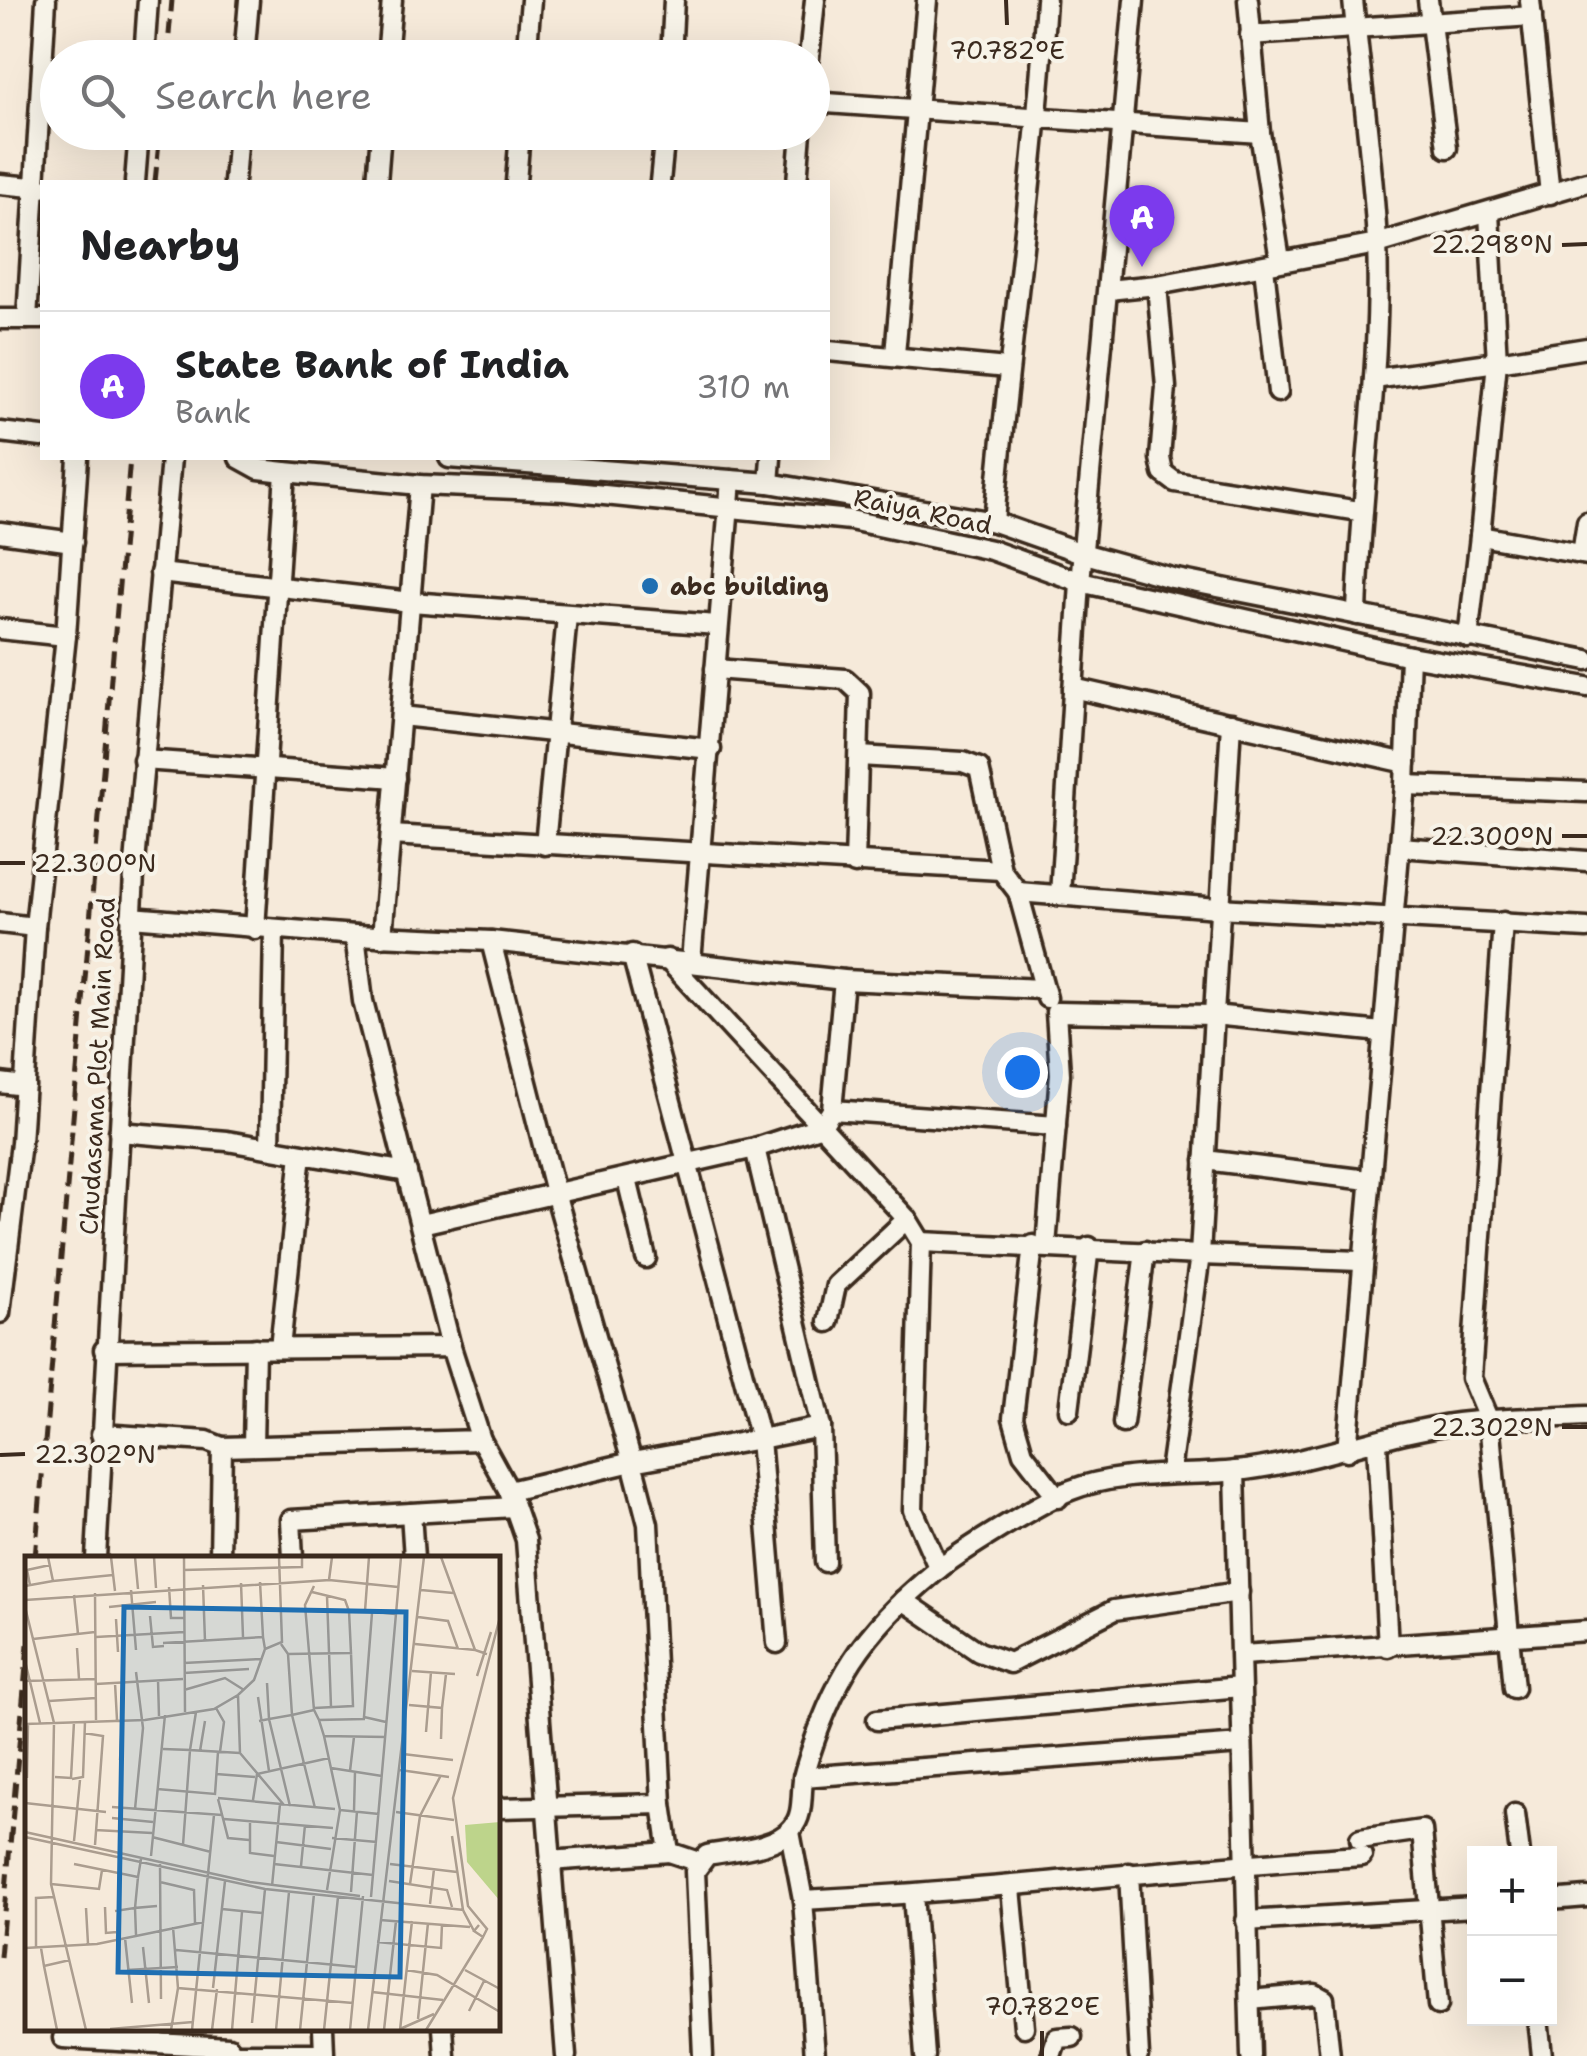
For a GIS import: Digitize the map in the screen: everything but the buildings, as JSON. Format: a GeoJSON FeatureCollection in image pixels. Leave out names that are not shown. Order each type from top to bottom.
{"type":"FeatureCollection","features":[{"type":"Feature","properties":{"kind":"street"},"geometry":{"type":"LineString","coordinates":[[45,40],[46,0]]}},
{"type":"Feature","properties":{"kind":"street"},"geometry":{"type":"LineString","coordinates":[[145,40],[148,0]]}},
{"type":"Feature","properties":{"kind":"street"},"geometry":{"type":"LineString","coordinates":[[245,40],[249,0]]}},
{"type":"Feature","properties":{"kind":"street"},"geometry":{"type":"LineString","coordinates":[[389,40],[392,0]]}},
{"type":"Feature","properties":{"kind":"street"},"geometry":{"type":"LineString","coordinates":[[528,40],[531,0]]}},
{"type":"Feature","properties":{"kind":"street"},"geometry":{"type":"LineString","coordinates":[[672,40],[674,0]]}},
{"type":"Feature","properties":{"kind":"street"},"geometry":{"type":"LineString","coordinates":[[810,40],[815,0]]}},
{"type":"Feature","properties":{"kind":"street"},"geometry":{"type":"LineString","coordinates":[[894,354],[926,0]]}},
{"type":"Feature","properties":{"kind":"street"},"geometry":{"type":"LineString","coordinates":[[994,522],[1007,368],[1039,118],[1046,0]]}},
{"type":"Feature","properties":{"kind":"street"},"geometry":{"type":"LineString","coordinates":[[1060,895],[1082,554],[1134,0]]}},
{"type":"Feature","properties":{"kind":"street"},"geometry":{"type":"LineString","coordinates":[[1248,0],[1272,264],[1278,392]]}},
{"type":"Feature","properties":{"kind":"street"},"geometry":{"type":"LineString","coordinates":[[1353,0],[1377,244],[1374,379],[1359,511],[1358,616]]}},
{"type":"Feature","properties":{"kind":"street"},"geometry":{"type":"LineString","coordinates":[[1428,0],[1447,148]]}},
{"type":"Feature","properties":{"kind":"street"},"geometry":{"type":"LineString","coordinates":[[1250,34],[1431,23],[1531,8],[1550,194]]}},
{"type":"Feature","properties":{"kind":"street"},"geometry":{"type":"LineString","coordinates":[[830,103],[1260,133]]}},
{"type":"Feature","properties":{"kind":"street"},"geometry":{"type":"LineString","coordinates":[[0,318],[35,319],[40,150]]}},
{"type":"Feature","properties":{"kind":"street"},"geometry":{"type":"LineString","coordinates":[[135,180],[138,150]]}},
{"type":"Feature","properties":{"kind":"street"},"geometry":{"type":"LineString","coordinates":[[234,180],[237,150]]}},
{"type":"Feature","properties":{"kind":"street"},"geometry":{"type":"LineString","coordinates":[[377,180],[380,150]]}},
{"type":"Feature","properties":{"kind":"street"},"geometry":{"type":"LineString","coordinates":[[516,180],[519,150]]}},
{"type":"Feature","properties":{"kind":"street"},"geometry":{"type":"LineString","coordinates":[[660,180],[663,150]]}},
{"type":"Feature","properties":{"kind":"street"},"geometry":{"type":"LineString","coordinates":[[797,180],[800,150]]}},
{"type":"Feature","properties":{"kind":"street"},"geometry":{"type":"LineString","coordinates":[[1108,290],[1157,286],[1377,244],[1587,182]]}},
{"type":"Feature","properties":{"kind":"street"},"geometry":{"type":"LineString","coordinates":[[0,184],[39,187]]}},
{"type":"Feature","properties":{"kind":"street"},"geometry":{"type":"LineString","coordinates":[[1468,638],[1496,362],[1489,212]]}},
{"type":"Feature","properties":{"kind":"street"},"geometry":{"type":"LineString","coordinates":[[1157,286],[1166,387],[1160,458],[1164,473],[1175,482],[1359,511]]}},
{"type":"Feature","properties":{"kind":"street"},"geometry":{"type":"LineString","coordinates":[[1374,379],[1587,348]]}},
{"type":"Feature","properties":{"kind":"street"},"geometry":{"type":"LineString","coordinates":[[830,352],[894,354],[1007,368]]}},
{"type":"Feature","properties":{"kind":"street"},"geometry":{"type":"LineString","coordinates":[[0,432],[40,437]]}},
{"type":"Feature","properties":{"kind":"street"},"geometry":{"type":"LineString","coordinates":[[0,1313],[9,1164],[24,1086],[35,927],[66,636],[78,460]]}},
{"type":"Feature","properties":{"kind":"street","name":"Chudasama Plot Main Road"},"geometry":{"type":"LineString","coordinates":[[96,1556],[104,1350],[131,918],[171,460]]}},
{"type":"Feature","properties":{"kind":"street","name":"Raiya Road"},"geometry":{"type":"LineString","coordinates":[[243,460],[260,469],[420,486],[564,491],[850,520],[992,550],[1080,582],[1410,656],[1587,687]]}},
{"type":"Feature","properties":{"kind":"street","name":"Raiya Road"},"geometry":{"type":"LineString","coordinates":[[494,460],[633,464],[994,522],[1082,554],[1172,578],[1587,660]]}},
{"type":"Feature","properties":{"kind":"street"},"geometry":{"type":"LineString","coordinates":[[768,483],[772,460]]}},
{"type":"Feature","properties":{"kind":"street"},"geometry":{"type":"LineString","coordinates":[[270,1148],[263,767],[285,472]]}},
{"type":"Feature","properties":{"kind":"street"},"geometry":{"type":"LineString","coordinates":[[692,962],[730,480]]}},
{"type":"Feature","properties":{"kind":"street"},"geometry":{"type":"LineString","coordinates":[[382,937],[420,486]]}},
{"type":"Feature","properties":{"kind":"street"},"geometry":{"type":"LineString","coordinates":[[1480,536],[1584,554],[1587,522]]}},
{"type":"Feature","properties":{"kind":"street"},"geometry":{"type":"LineString","coordinates":[[0,532],[72,542]]}},
{"type":"Feature","properties":{"kind":"street"},"geometry":{"type":"LineString","coordinates":[[160,573],[410,602],[716,625]]}},
{"type":"Feature","properties":{"kind":"street"},"geometry":{"type":"LineString","coordinates":[[546,845],[567,616]]}},
{"type":"Feature","properties":{"kind":"street"},"geometry":{"type":"LineString","coordinates":[[0,629],[66,636]]}},
{"type":"Feature","properties":{"kind":"street"},"geometry":{"type":"LineString","coordinates":[[1347,1452],[1360,1261],[1405,785],[1410,656]]}},
{"type":"Feature","properties":{"kind":"street"},"geometry":{"type":"LineString","coordinates":[[715,669],[845,679],[855,684],[860,693],[855,864]]}},
{"type":"Feature","properties":{"kind":"street"},"geometry":{"type":"LineString","coordinates":[[1073,688],[1406,763]]}},
{"type":"Feature","properties":{"kind":"street"},"geometry":{"type":"LineString","coordinates":[[401,716],[711,750]]}},
{"type":"Feature","properties":{"kind":"street"},"geometry":{"type":"LineString","coordinates":[[1170,1472],[1200,1255],[1231,723]]}},
{"type":"Feature","properties":{"kind":"street"},"geometry":{"type":"LineString","coordinates":[[859,756],[963,762],[979,768],[1001,870],[1018,892],[1041,989],[1056,1012],[1060,1074],[1056,1126],[1013,1418],[1023,1453],[1058,1498]]}},
{"type":"Feature","properties":{"kind":"street"},"geometry":{"type":"LineString","coordinates":[[143,760],[396,778]]}},
{"type":"Feature","properties":{"kind":"street"},"geometry":{"type":"LineString","coordinates":[[1405,785],[1587,792]]}},
{"type":"Feature","properties":{"kind":"street"},"geometry":{"type":"LineString","coordinates":[[391,835],[1001,870]]}},
{"type":"Feature","properties":{"kind":"street"},"geometry":{"type":"LineString","coordinates":[[1400,847],[1587,861]]}},
{"type":"Feature","properties":{"kind":"street"},"geometry":{"type":"LineString","coordinates":[[1018,892],[1218,908],[1587,928]]}},
{"type":"Feature","properties":{"kind":"street"},"geometry":{"type":"LineString","coordinates":[[131,918],[355,936],[491,941],[844,980],[1041,989]]}},
{"type":"Feature","properties":{"kind":"street"},"geometry":{"type":"LineString","coordinates":[[1503,922],[1470,1378],[1489,1422],[1514,1688]]}},
{"type":"Feature","properties":{"kind":"street"},"geometry":{"type":"LineString","coordinates":[[0,923],[35,927]]}},
{"type":"Feature","properties":{"kind":"street"},"geometry":{"type":"LineString","coordinates":[[355,936],[363,1001],[451,1347],[481,1440],[512,1499],[526,1540],[566,2056]]}},
{"type":"Feature","properties":{"kind":"street"},"geometry":{"type":"LineString","coordinates":[[491,941],[556,1196],[648,1524],[662,1804],[669,1852]]}},
{"type":"Feature","properties":{"kind":"street"},"geometry":{"type":"LineString","coordinates":[[632,954],[760,1440],[777,1643]]}},
{"type":"Feature","properties":{"kind":"street"},"geometry":{"type":"LineString","coordinates":[[668,960],[827,1118],[921,1242],[912,1510],[938,1569]]}},
{"type":"Feature","properties":{"kind":"street"},"geometry":{"type":"LineString","coordinates":[[827,1118],[844,980]]}},
{"type":"Feature","properties":{"kind":"street"},"geometry":{"type":"LineString","coordinates":[[1056,1012],[1213,1015],[1382,1032]]}},
{"type":"Feature","properties":{"kind":"street"},"geometry":{"type":"LineString","coordinates":[[0,1083],[24,1086]]}},
{"type":"Feature","properties":{"kind":"street"},"geometry":{"type":"LineString","coordinates":[[421,1224],[755,1148],[827,1118],[1056,1126]]}},
{"type":"Feature","properties":{"kind":"street"},"geometry":{"type":"LineString","coordinates":[[120,1132],[270,1148],[407,1172]]}},
{"type":"Feature","properties":{"kind":"street"},"geometry":{"type":"LineString","coordinates":[[755,1148],[820,1427],[825,1562]]}},
{"type":"Feature","properties":{"kind":"street"},"geometry":{"type":"LineString","coordinates":[[280,1348],[301,1154]]}},
{"type":"Feature","properties":{"kind":"street"},"geometry":{"type":"LineString","coordinates":[[1205,1160],[1368,1180]]}},
{"type":"Feature","properties":{"kind":"street"},"geometry":{"type":"LineString","coordinates":[[627,1179],[646,1258]]}},
{"type":"Feature","properties":{"kind":"street"},"geometry":{"type":"LineString","coordinates":[[828,1322],[836,1285],[907,1219]]}},
{"type":"Feature","properties":{"kind":"street"},"geometry":{"type":"LineString","coordinates":[[921,1242],[1360,1261]]}},
{"type":"Feature","properties":{"kind":"street"},"geometry":{"type":"LineString","coordinates":[[1069,1410],[1089,1247]]}},
{"type":"Feature","properties":{"kind":"street"},"geometry":{"type":"LineString","coordinates":[[1122,1423],[1145,1251]]}},
{"type":"Feature","properties":{"kind":"street"},"geometry":{"type":"LineString","coordinates":[[104,1350],[451,1347]]}},
{"type":"Feature","properties":{"kind":"street"},"geometry":{"type":"LineString","coordinates":[[253,1446],[255,1348]]}},
{"type":"Feature","properties":{"kind":"street"},"geometry":{"type":"LineString","coordinates":[[704,2056],[695,1871],[699,1862],[707,1855],[769,1842],[790,1832],[800,1817],[803,1777],[827,1701],[851,1656],[938,1569],[1071,1490],[1170,1472],[1235,1471],[1347,1452],[1456,1424],[1587,1416]]}},
{"type":"Feature","properties":{"kind":"street"},"geometry":{"type":"LineString","coordinates":[[293,1556],[291,1520],[411,1513],[512,1499],[632,1462],[820,1427]]}},
{"type":"Feature","properties":{"kind":"street"},"geometry":{"type":"LineString","coordinates":[[101,1434],[207,1441],[222,1447],[481,1440]]}},
{"type":"Feature","properties":{"kind":"street"},"geometry":{"type":"LineString","coordinates":[[1377,1444],[1388,1647]]}},
{"type":"Feature","properties":{"kind":"street"},"geometry":{"type":"LineString","coordinates":[[220,1556],[222,1447]]}},
{"type":"Feature","properties":{"kind":"street"},"geometry":{"type":"LineString","coordinates":[[1235,1471],[1251,2056]]}},
{"type":"Feature","properties":{"kind":"street"},"geometry":{"type":"LineString","coordinates":[[411,1513],[414,1556]]}},
{"type":"Feature","properties":{"kind":"street"},"geometry":{"type":"LineString","coordinates":[[903,1600],[979,1652],[1010,1663],[1114,1610],[1239,1592]]}},
{"type":"Feature","properties":{"kind":"street"},"geometry":{"type":"LineString","coordinates":[[1242,1656],[1587,1632]]}},
{"type":"Feature","properties":{"kind":"street"},"geometry":{"type":"LineString","coordinates":[[877,1720],[1240,1687]]}},
{"type":"Feature","properties":{"kind":"street"},"geometry":{"type":"LineString","coordinates":[[803,1777],[1241,1744]]}},
{"type":"Feature","properties":{"kind":"street"},"geometry":{"type":"LineString","coordinates":[[500,1808],[662,1804]]}},
{"type":"Feature","properties":{"kind":"street"},"geometry":{"type":"LineString","coordinates":[[1515,1814],[1519,1846]]}},
{"type":"Feature","properties":{"kind":"street"},"geometry":{"type":"LineString","coordinates":[[803,1900],[1011,1888],[1243,1863],[1361,1847],[1422,1830],[1438,2005]]}},
{"type":"Feature","properties":{"kind":"street"},"geometry":{"type":"LineString","coordinates":[[790,1832],[803,1900],[815,2056]]}},
{"type":"Feature","properties":{"kind":"street"},"geometry":{"type":"LineString","coordinates":[[550,1861],[669,1852],[699,1862]]}},
{"type":"Feature","properties":{"kind":"street"},"geometry":{"type":"LineString","coordinates":[[1129,1873],[1140,2056]]}},
{"type":"Feature","properties":{"kind":"street"},"geometry":{"type":"LineString","coordinates":[[1011,1888],[1024,2027]]}},
{"type":"Feature","properties":{"kind":"street"},"geometry":{"type":"LineString","coordinates":[[914,1894],[926,2056]]}},
{"type":"Feature","properties":{"kind":"street"},"geometry":{"type":"LineString","coordinates":[[1557,1899],[1587,1897]]}},
{"type":"Feature","properties":{"kind":"street"},"geometry":{"type":"LineString","coordinates":[[1246,1921],[1467,1909]]}},
{"type":"Feature","properties":{"kind":"street"},"geometry":{"type":"LineString","coordinates":[[1250,2000],[1315,1994],[1324,1999],[1330,2056]]}},
{"type":"Feature","properties":{"kind":"street"},"geometry":{"type":"LineString","coordinates":[[1539,2026],[1542,2056]]}},
{"type":"Feature","properties":{"kind":"street"},"geometry":{"type":"LineString","coordinates":[[443,2031],[444,2056]]}},
{"type":"Feature","properties":{"kind":"street"},"geometry":{"type":"LineString","coordinates":[[62,2041],[194,2036],[229,2048],[235,2055],[324,2055]]}},
{"type":"Feature","properties":{"kind":"street"},"geometry":{"type":"LineString","coordinates":[[1051,2056],[1057,2038],[1072,2037]]}},
{"type":"Feature","properties":{"kind":"railway"},"geometry":{"type":"LineString","coordinates":[[169,40],[172,0]]}},
{"type":"Feature","properties":{"kind":"railway"},"geometry":{"type":"LineString","coordinates":[[155,180],[158,150]]}},
{"type":"Feature","properties":{"kind":"railway"},"geometry":{"type":"LineString","coordinates":[[35,1556],[130,460]]}},
{"type":"Feature","properties":{"kind":"railway"},"geometry":{"type":"LineString","coordinates":[[0,1957],[25,1678]]}},
{"type":"Feature","properties":{"kind":"place","name":"State Bank of India"},"geometry":{"type":"Point","coordinates":[1142,267]}},
{"type":"Feature","properties":{"kind":"place","name":"abc building"},"geometry":{"type":"Point","coordinates":[650,586]}}]}
